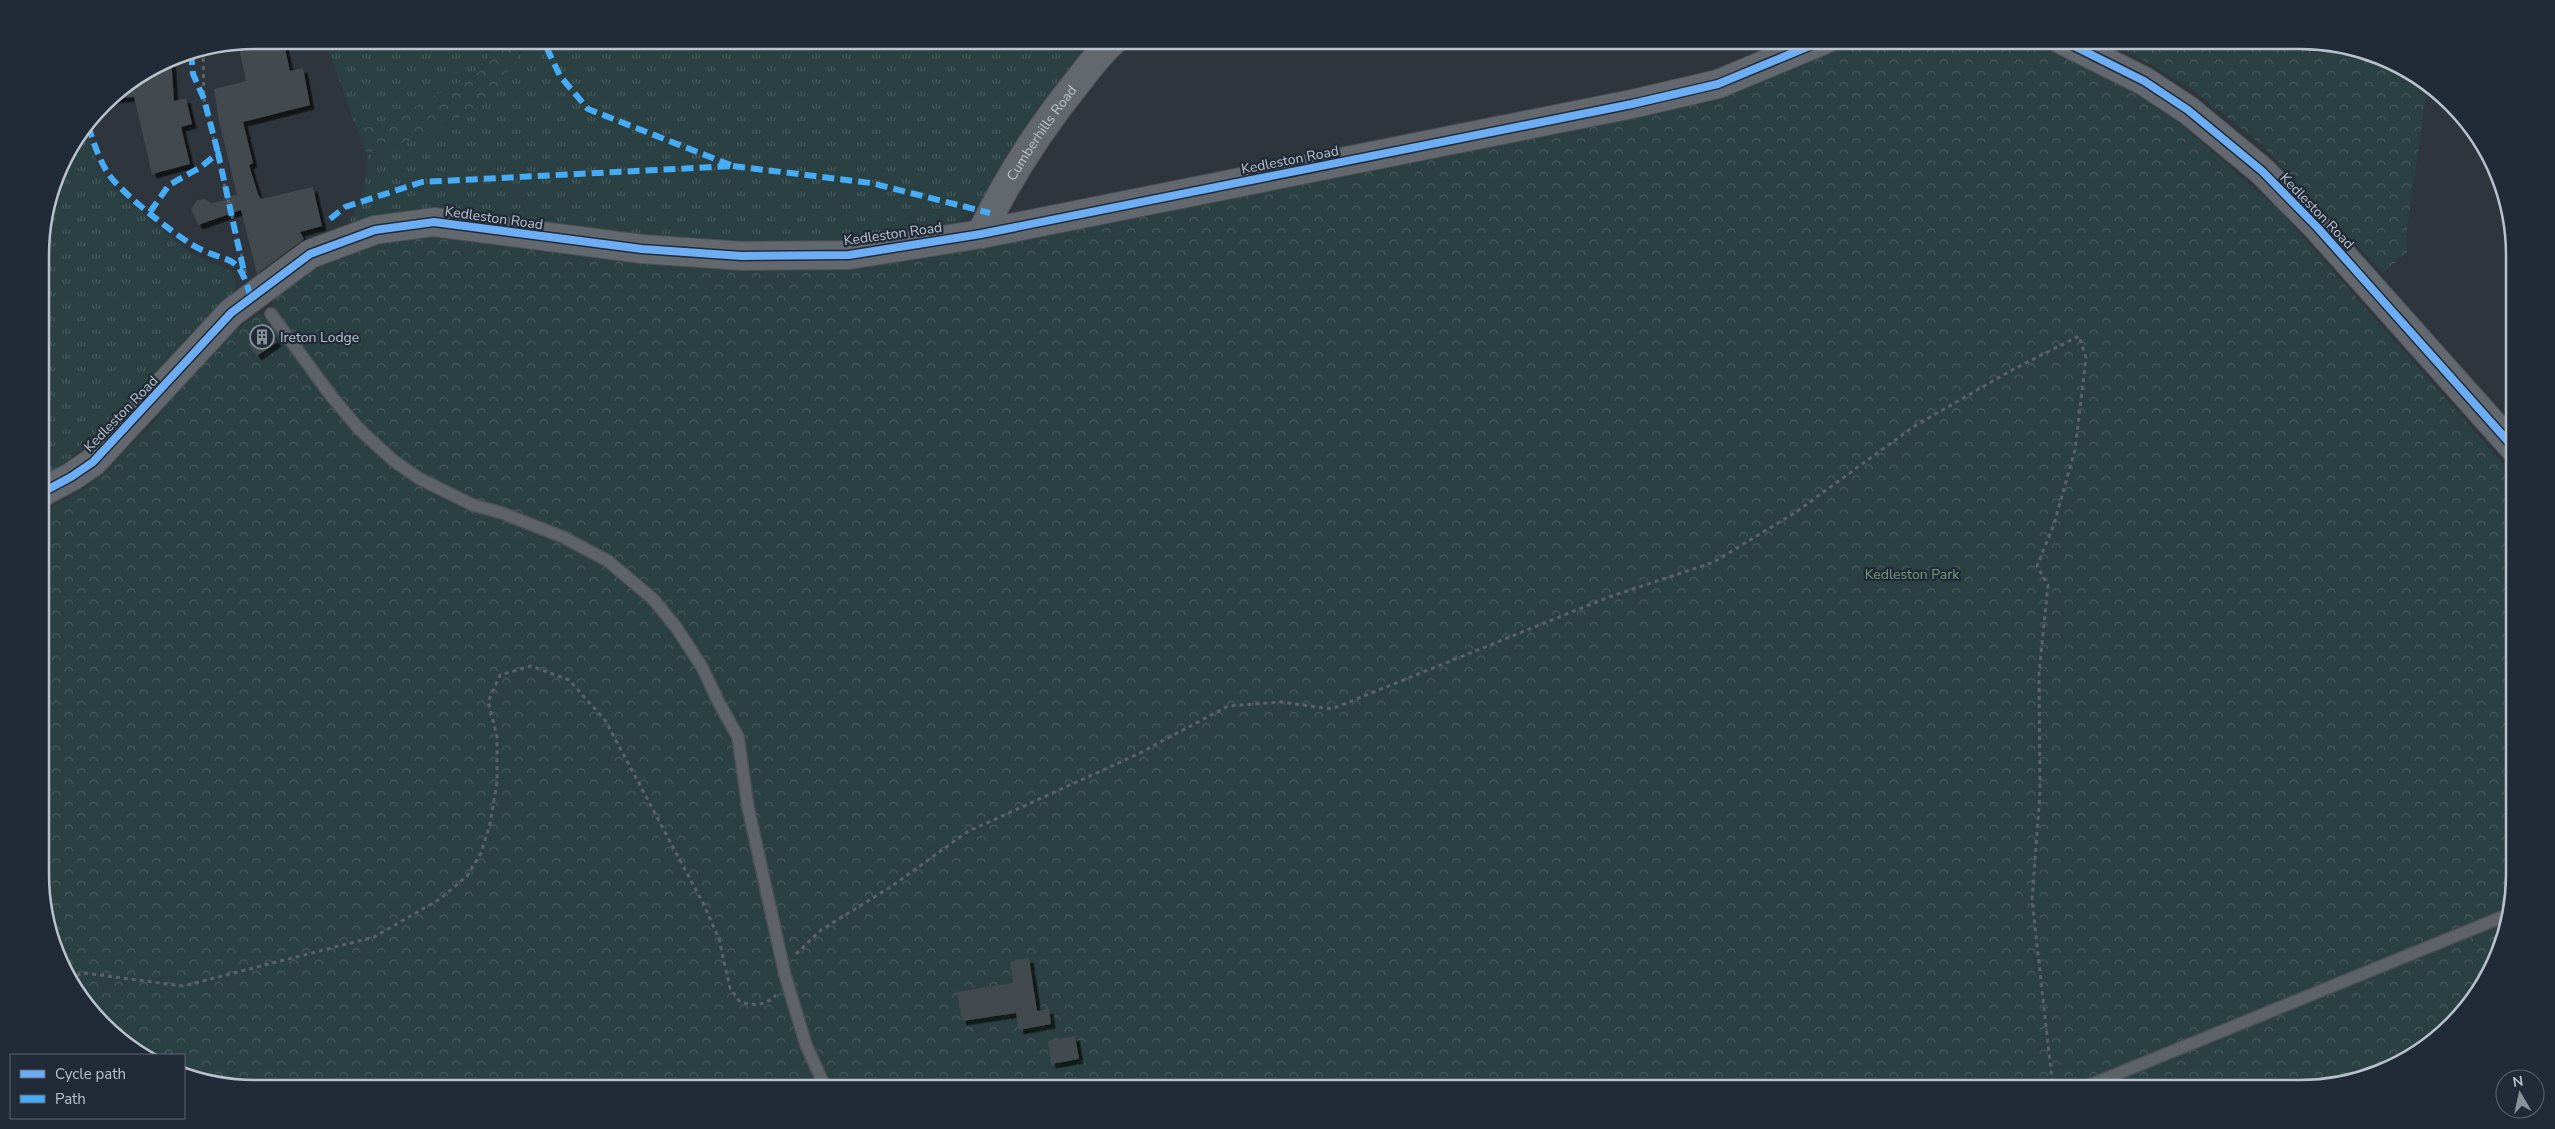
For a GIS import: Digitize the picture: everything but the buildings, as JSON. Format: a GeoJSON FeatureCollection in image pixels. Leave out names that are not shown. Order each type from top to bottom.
{"type":"FeatureCollection","features":[{"type":"Feature","properties":{"kind":"street","name":"Cumberhills Road"},"geometry":{"type":"LineString","coordinates":[[980,234],[1012,176],[1060,103],[1104,49]]}},
{"type":"Feature","properties":{"kind":"street","name":"Kedleston Road"},"geometry":{"type":"LineString","coordinates":[[49,489],[93,462],[231,314],[261,306],[310,254],[375,230],[434,222],[642,249],[742,256],[850,255],[980,234],[1632,104],[1718,84],[1802,49]]}},
{"type":"Feature","properties":{"kind":"street","name":"Kedleston Road"},"geometry":{"type":"LineString","coordinates":[[2080,49],[2144,82],[2188,110],[2262,171],[2317,226],[2506,439]]}},
{"type":"Feature","properties":{"kind":"lane"},"geometry":{"type":"LineString","coordinates":[[261,306],[348,416],[394,461],[420,479],[466,501],[563,537],[608,561],[653,599],[676,627],[702,667],[718,702],[738,737],[748,807],[785,975],[806,1045],[822,1080]]}},
{"type":"Feature","properties":{"kind":"lane"},"geometry":{"type":"LineString","coordinates":[[2102,1080],[2501,917]]}},
{"type":"Feature","properties":{"kind":"path"},"geometry":{"type":"LineString","coordinates":[[203,56],[204,98],[261,306]]}},
{"type":"Feature","properties":{"kind":"path"},"geometry":{"type":"LineString","coordinates":[[75,976],[84,973],[122,980],[183,986],[374,937],[440,899],[467,876],[481,853],[490,824],[497,782],[497,745],[488,702],[500,675],[531,666],[569,680],[605,720],[704,905],[719,938],[730,988],[740,1002],[752,1006],[769,1002],[778,993],[798,951],[821,930],[892,886],[967,832],[1138,754],[1228,706],[1281,702],[1332,709],[1608,597],[1714,562],[1796,512],[1913,427],[2012,370],[2079,336],[2086,358],[2075,450],[2053,527],[2037,566],[2048,585],[2039,673],[2040,792],[2032,900],[2052,1080]]}},
{"type":"Feature","properties":{"kind":"green space"},"geometry":{"type":"Polygon","coordinates":[[[328,49],[494,49],[480,70],[384,127],[356,128],[328,49]]]}},
{"type":"Feature","properties":{"kind":"green space"},"geometry":{"type":"Polygon","coordinates":[[[494,49],[522,49],[498,89],[450,124],[405,143],[367,154],[356,128],[385,123],[480,71],[494,49]]]}},
{"type":"Feature","properties":{"kind":"green space"},"geometry":{"type":"Polygon","coordinates":[[[522,49],[1099,49],[984,200],[951,228],[822,251],[344,233],[358,204],[364,185],[367,154],[405,143],[450,124],[498,89],[522,49]]]}},
{"type":"Feature","properties":{"kind":"green space","name":"Kedleston Park"},"geometry":{"type":"Polygon","coordinates":[[[1836,49],[2046,49],[2124,85],[2161,107],[2279,210],[2506,467],[2506,887],[2502,914],[2491,953],[2479,977],[2464,1000],[2426,1038],[2403,1053],[2379,1065],[2353,1073],[2313,1080],[242,1080],[215,1076],[185,1068],[185,1054],[152,1053],[129,1038],[109,1020],[91,1000],[76,977],[64,953],[56,927],[49,887],[49,508],[83,489],[150,427],[207,351],[258,314],[267,315],[272,313],[274,311],[272,299],[305,273],[330,259],[368,244],[425,235],[775,268],[1836,49]]]}},
{"type":"Feature","properties":{"kind":"green space"},"geometry":{"type":"Polygon","coordinates":[[[2124,49],[2313,49],[2340,53],[2379,64],[2403,76],[2426,91],[2406,237],[2407,252],[2383,273],[2262,145],[2189,87],[2124,49]]]}},
{"type":"Feature","properties":{"kind":"green space"},"geometry":{"type":"Polygon","coordinates":[[[89,133],[98,166],[114,189],[192,254],[233,272],[236,287],[204,329],[134,405],[62,465],[49,473],[49,242],[53,215],[64,176],[89,133]]]}},
{"type":"Feature","properties":{"kind":"marked path"},"geometry":{"type":"LineString","coordinates":[[330,219],[345,207],[422,182],[733,166],[588,109],[560,76],[547,49]]}},
{"type":"Feature","properties":{"kind":"marked path"},"geometry":{"type":"LineString","coordinates":[[192,59],[193,74],[204,99],[218,153]]}},
{"type":"Feature","properties":{"kind":"marked path"},"geometry":{"type":"LineString","coordinates":[[90,131],[95,147],[109,175],[121,189],[161,223],[191,244],[204,251],[230,260],[236,265],[241,271],[251,298]]}},
{"type":"Feature","properties":{"kind":"marked path"},"geometry":{"type":"LineString","coordinates":[[150,212],[169,185],[201,167],[218,153],[244,272]]}},
{"type":"Feature","properties":{"kind":"marked path"},"geometry":{"type":"LineString","coordinates":[[733,166],[871,183],[990,213]]}},
{"type":"Feature","properties":{"kind":"cycle path"},"geometry":{"type":"LineString","coordinates":[[49,489],[93,462],[231,313],[310,254],[375,230],[434,222],[642,249],[742,256],[849,255],[981,234],[1632,104],[1718,84],[1802,49]]}},
{"type":"Feature","properties":{"kind":"cycle path"},"geometry":{"type":"LineString","coordinates":[[2080,49],[2144,81],[2188,110],[2262,171],[2317,227],[2506,439]]}},
{"type":"Feature","properties":{"kind":"place","name":"Ireton Lodge"},"geometry":{"type":"Point","coordinates":[262,337]}}]}
